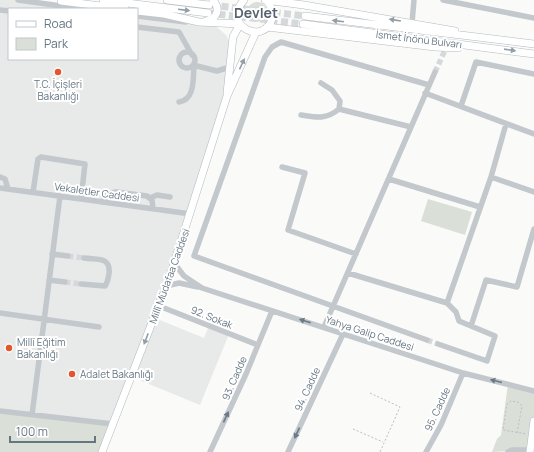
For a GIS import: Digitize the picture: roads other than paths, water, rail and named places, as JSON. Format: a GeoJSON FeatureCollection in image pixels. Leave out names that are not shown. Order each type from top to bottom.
{"type":"FeatureCollection","features":[{"type":"Feature","properties":{"kind":"main road"},"geometry":{"type":"LineString","coordinates":[[103,0],[210,6]]}},
{"type":"Feature","properties":{"kind":"main road"},"geometry":{"type":"LineString","coordinates":[[167,0],[218,8],[215,17],[210,20],[199,22]]}},
{"type":"Feature","properties":{"kind":"main road"},"geometry":{"type":"LineString","coordinates":[[244,0],[238,10],[237,15],[240,24],[245,29],[256,32],[267,27],[435,47],[486,47]]}},
{"type":"Feature","properties":{"kind":"main road"},"geometry":{"type":"LineString","coordinates":[[266,0],[412,22],[488,39]]}},
{"type":"Feature","properties":{"kind":"main road"},"geometry":{"type":"LineString","coordinates":[[266,0],[273,13],[267,27]]}},
{"type":"Feature","properties":{"kind":"main road"},"geometry":{"type":"LineString","coordinates":[[61,1],[117,8]]}},
{"type":"Feature","properties":{"kind":"main road"},"geometry":{"type":"LineString","coordinates":[[138,10],[199,22],[240,24]]}},
{"type":"Feature","properties":{"kind":"main road","name":"İsmet İnönü Bulvarı"},"geometry":{"type":"LineString","coordinates":[[304,16],[534,44]]}},
{"type":"Feature","properties":{"kind":"main road","name":"Millî Müdafaa Caddesi"},"geometry":{"type":"LineString","coordinates":[[227,96],[233,36],[240,24]]}},
{"type":"Feature","properties":{"kind":"main road","name":"İsmet İnönü Bulvarı"},"geometry":{"type":"LineString","coordinates":[[303,24],[534,54]]}},
{"type":"Feature","properties":{"kind":"main road","name":"Millî Müdafaa Caddesi"},"geometry":{"type":"LineString","coordinates":[[102,452],[159,306],[191,214],[227,96],[256,32]]}},
{"type":"Feature","properties":{"kind":"main road"},"geometry":{"type":"LineString","coordinates":[[530,451],[534,421]]}},
{"type":"Feature","properties":{"kind":"street"},"geometry":{"type":"LineString","coordinates":[[18,0],[76,8]]}},
{"type":"Feature","properties":{"kind":"street"},"geometry":{"type":"LineString","coordinates":[[412,0],[412,22]]}},
{"type":"Feature","properties":{"kind":"street"},"geometry":{"type":"LineString","coordinates":[[443,0],[534,18]]}},
{"type":"Feature","properties":{"kind":"street"},"geometry":{"type":"LineString","coordinates":[[138,16],[199,22]]}},
{"type":"Feature","properties":{"kind":"street"},"geometry":{"type":"LineString","coordinates":[[138,27],[179,32],[195,59],[190,96],[185,101],[179,102]]}},
{"type":"Feature","properties":{"kind":"street"},"geometry":{"type":"LineString","coordinates":[[427,340],[194,256],[265,57],[272,47],[281,42],[429,85]]}},
{"type":"Feature","properties":{"kind":"street"},"geometry":{"type":"LineString","coordinates":[[192,54],[188,52],[182,54],[179,60],[181,65],[185,68],[194,66],[217,71],[230,67]]}},
{"type":"Feature","properties":{"kind":"street"},"geometry":{"type":"LineString","coordinates":[[461,106],[476,62],[534,74]]}},
{"type":"Feature","properties":{"kind":"street"},"geometry":{"type":"LineString","coordinates":[[324,327],[435,72]]}},
{"type":"Feature","properties":{"kind":"street"},"geometry":{"type":"LineString","coordinates":[[301,115],[321,118],[331,115],[339,109],[340,101],[332,90],[321,83]]}},
{"type":"Feature","properties":{"kind":"street"},"geometry":{"type":"LineString","coordinates":[[425,93],[534,134]]}},
{"type":"Feature","properties":{"kind":"street"},"geometry":{"type":"LineString","coordinates":[[339,109],[411,127]]}},
{"type":"Feature","properties":{"kind":"street"},"geometry":{"type":"LineString","coordinates":[[447,303],[491,176],[506,124]]}},
{"type":"Feature","properties":{"kind":"street"},"geometry":{"type":"LineString","coordinates":[[33,192],[38,159],[41,157],[48,158],[84,164],[81,199]]}},
{"type":"Feature","properties":{"kind":"street"},"geometry":{"type":"LineString","coordinates":[[282,167],[305,173],[288,230],[356,254]]}},
{"type":"Feature","properties":{"kind":"street"},"geometry":{"type":"LineString","coordinates":[[491,176],[534,192]]}},
{"type":"Feature","properties":{"kind":"street"},"geometry":{"type":"LineString","coordinates":[[0,177],[5,179],[8,189]]}},
{"type":"Feature","properties":{"kind":"street"},"geometry":{"type":"LineString","coordinates":[[389,179],[480,207]]}},
{"type":"Feature","properties":{"kind":"street","name":"Vekaletler Caddesi"},"geometry":{"type":"LineString","coordinates":[[0,188],[191,214]]}},
{"type":"Feature","properties":{"kind":"street"},"geometry":{"type":"LineString","coordinates":[[102,202],[112,192],[150,198],[157,195],[170,197]]}},
{"type":"Feature","properties":{"kind":"street"},"geometry":{"type":"LineString","coordinates":[[32,415],[60,196]]}},
{"type":"Feature","properties":{"kind":"street"},"geometry":{"type":"LineString","coordinates":[[150,198],[153,208]]}},
{"type":"Feature","properties":{"kind":"street"},"geometry":{"type":"LineString","coordinates":[[472,326],[486,280],[517,286],[534,229]]}},
{"type":"Feature","properties":{"kind":"street"},"geometry":{"type":"LineString","coordinates":[[52,254],[68,256]]}},
{"type":"Feature","properties":{"kind":"street"},"geometry":{"type":"LineString","coordinates":[[81,284],[105,286],[110,267],[108,262],[104,260],[84,258]]}},
{"type":"Feature","properties":{"kind":"street","name":"Yahya Galip Caddesi"},"geometry":{"type":"LineString","coordinates":[[174,263],[184,276],[202,288]]}},
{"type":"Feature","properties":{"kind":"street"},"geometry":{"type":"LineString","coordinates":[[348,273],[447,303],[456,312],[459,321],[495,336],[487,361],[438,344]]}},
{"type":"Feature","properties":{"kind":"street"},"geometry":{"type":"LineString","coordinates":[[49,280],[65,282]]}},
{"type":"Feature","properties":{"kind":"street","name":"Yahya Galip Caddesi"},"geometry":{"type":"LineString","coordinates":[[166,286],[180,283],[202,288],[463,373],[534,391]]}},
{"type":"Feature","properties":{"kind":"street","name":"92. Sokak"},"geometry":{"type":"LineString","coordinates":[[159,306],[258,345]]}},
{"type":"Feature","properties":{"kind":"street","name":"93. Cadde"},"geometry":{"type":"LineString","coordinates":[[210,452],[272,311]]}},
{"type":"Feature","properties":{"kind":"street"},"geometry":{"type":"LineString","coordinates":[[0,313],[99,326]]}},
{"type":"Feature","properties":{"kind":"street","name":"94. Cadde"},"geometry":{"type":"LineString","coordinates":[[288,452],[343,334]]}},
{"type":"Feature","properties":{"kind":"street","name":"95. Cadde"},"geometry":{"type":"LineString","coordinates":[[426,452],[441,425],[463,373]]}},
{"type":"Feature","properties":{"kind":"street"},"geometry":{"type":"LineString","coordinates":[[0,411],[113,424]]}},
{"type":"Feature","properties":{"kind":"street"},"geometry":{"type":"LineString","coordinates":[[508,452],[512,450],[530,451]]}},
{"type":"Feature","properties":{"kind":"tunnel"},"geometry":{"type":"LineString","coordinates":[[211,5],[305,16]]}},
{"type":"Feature","properties":{"kind":"tunnel"},"geometry":{"type":"LineString","coordinates":[[208,13],[303,24]]}},
{"type":"Feature","properties":{"kind":"tunnel"},"geometry":{"type":"LineString","coordinates":[[435,72],[446,48]]}},
{"type":"Feature","properties":{"kind":"tunnel"},"geometry":{"type":"LineString","coordinates":[[68,256],[84,258]]}},
{"type":"Feature","properties":{"kind":"tunnel"},"geometry":{"type":"LineString","coordinates":[[65,282],[81,284]]}},
{"type":"Feature","properties":{"kind":"tunnel"},"geometry":{"type":"LineString","coordinates":[[427,340],[438,344]]}},
{"type":"Feature","properties":{"kind":"place","name":"T.C. İçişleri Bakanlığı"},"geometry":{"type":"Point","coordinates":[58,72]}},
{"type":"Feature","properties":{"kind":"place","name":"Millî Eğitim Bakanlığı"},"geometry":{"type":"Point","coordinates":[9,348]}},
{"type":"Feature","properties":{"kind":"place","name":"Adalet Bakanlığı"},"geometry":{"type":"Point","coordinates":[72,374]}},
{"type":"Feature","properties":{"kind":"district","name":"Devlet"},"geometry":{"type":"Point","coordinates":[256,13]}}]}
